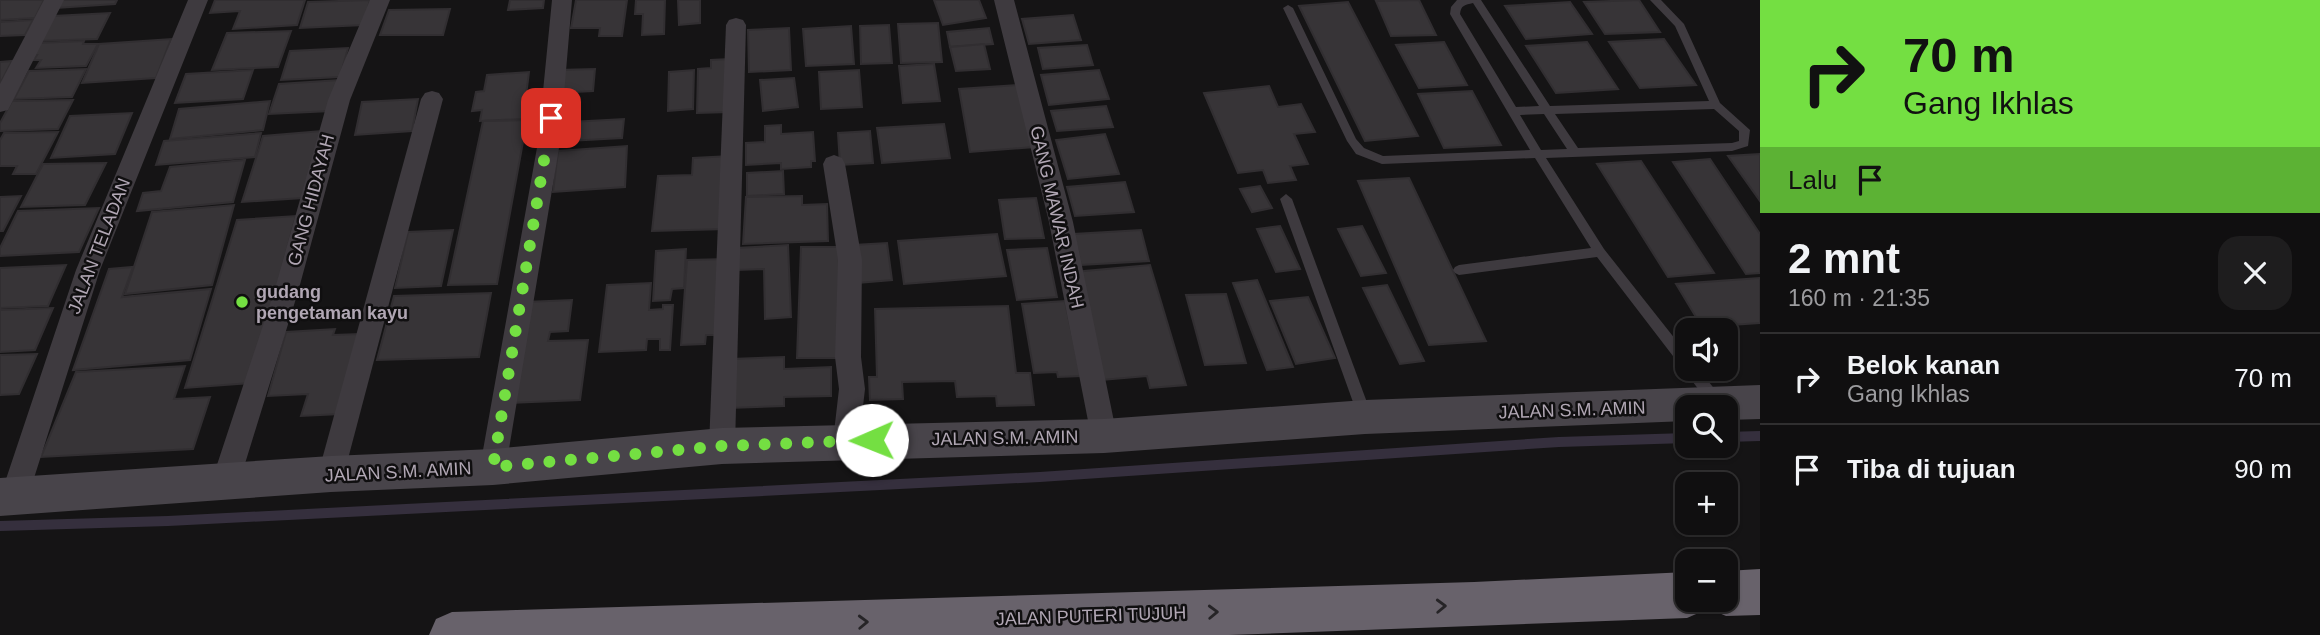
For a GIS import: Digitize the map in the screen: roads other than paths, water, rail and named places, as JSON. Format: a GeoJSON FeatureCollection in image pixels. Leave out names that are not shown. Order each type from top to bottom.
{"type":"FeatureCollection","features":[{"type":"Feature","properties":{"kind":"highway"},"geometry":{"type":"LineString","coordinates":[[1738,593],[1760,592]]}},
{"type":"Feature","properties":{"kind":"highway","name":"JALAN PUTERI TUJUH"},"geometry":{"type":"LineString","coordinates":[[452,635],[1474,605],[1675,596]]}},
{"type":"Feature","properties":{"kind":"street"},"geometry":{"type":"LineString","coordinates":[[0,104],[54,0]]}},
{"type":"Feature","properties":{"kind":"street","name":"JALAN TELADAN"},"geometry":{"type":"LineString","coordinates":[[7,497],[88,270],[198,0]]}},
{"type":"Feature","properties":{"kind":"street","name":"GANG HIDAYAH"},"geometry":{"type":"LineString","coordinates":[[225,483],[286,292],[339,100],[380,0]]}},
{"type":"Feature","properties":{"kind":"street"},"geometry":{"type":"LineString","coordinates":[[493,467],[549,142],[562,0]]}},
{"type":"Feature","properties":{"kind":"street","name":"GANG MAWAR INDAH"},"geometry":{"type":"LineString","coordinates":[[1004,0],[1061,222],[1104,436]]}},
{"type":"Feature","properties":{"kind":"street"},"geometry":{"type":"LineString","coordinates":[[722,446],[736,25]]}},
{"type":"Feature","properties":{"kind":"street"},"geometry":{"type":"LineString","coordinates":[[331,474],[432,99]]}},
{"type":"Feature","properties":{"kind":"street"},"geometry":{"type":"LineString","coordinates":[[834,164],[850,260],[848,357],[852,389],[846,441]]}},
{"type":"Feature","properties":{"kind":"street","name":"JALAN S.M. AMIN"},"geometry":{"type":"LineString","coordinates":[[1738,403],[1760,402]]}},
{"type":"Feature","properties":{"kind":"street","name":"JALAN S.M. AMIN"},"geometry":{"type":"LineString","coordinates":[[7,497],[331,474],[493,467],[722,446],[1104,436],[1366,417],[1675,406]]}},
{"type":"Feature","properties":{"kind":"lane"},"geometry":{"type":"LineString","coordinates":[[1574,151],[1475,0],[1461,2],[1456,7],[1455,14],[1511,111],[1600,251],[1675,348]]}},
{"type":"Feature","properties":{"kind":"lane"},"geometry":{"type":"LineString","coordinates":[[1288,8],[1352,141],[1360,151],[1382,160],[1732,147],[1744,143],[1745,130],[1716,105],[1679,24],[1655,0]]}},
{"type":"Feature","properties":{"kind":"lane"},"geometry":{"type":"LineString","coordinates":[[1511,111],[1716,105]]}},
{"type":"Feature","properties":{"kind":"lane"},"geometry":{"type":"LineString","coordinates":[[1286,199],[1366,417]]}},
{"type":"Feature","properties":{"kind":"lane"},"geometry":{"type":"LineString","coordinates":[[1459,270],[1600,251]]}},
{"type":"Feature","properties":{"kind":"lane"},"geometry":{"type":"LineString","coordinates":[[1700,381],[1711,395]]}},
{"type":"Feature","properties":{"kind":"waterway"},"geometry":{"type":"LineString","coordinates":[[1738,437],[1760,436]]}},
{"type":"Feature","properties":{"kind":"waterway"},"geometry":{"type":"LineString","coordinates":[[0,526],[168,521],[1040,477],[1559,442],[1675,438]]}},
{"type":"Feature","properties":{"kind":"place","name":"gudang pengetaman kayu"},"geometry":{"type":"Point","coordinates":[242,302]}}]}
